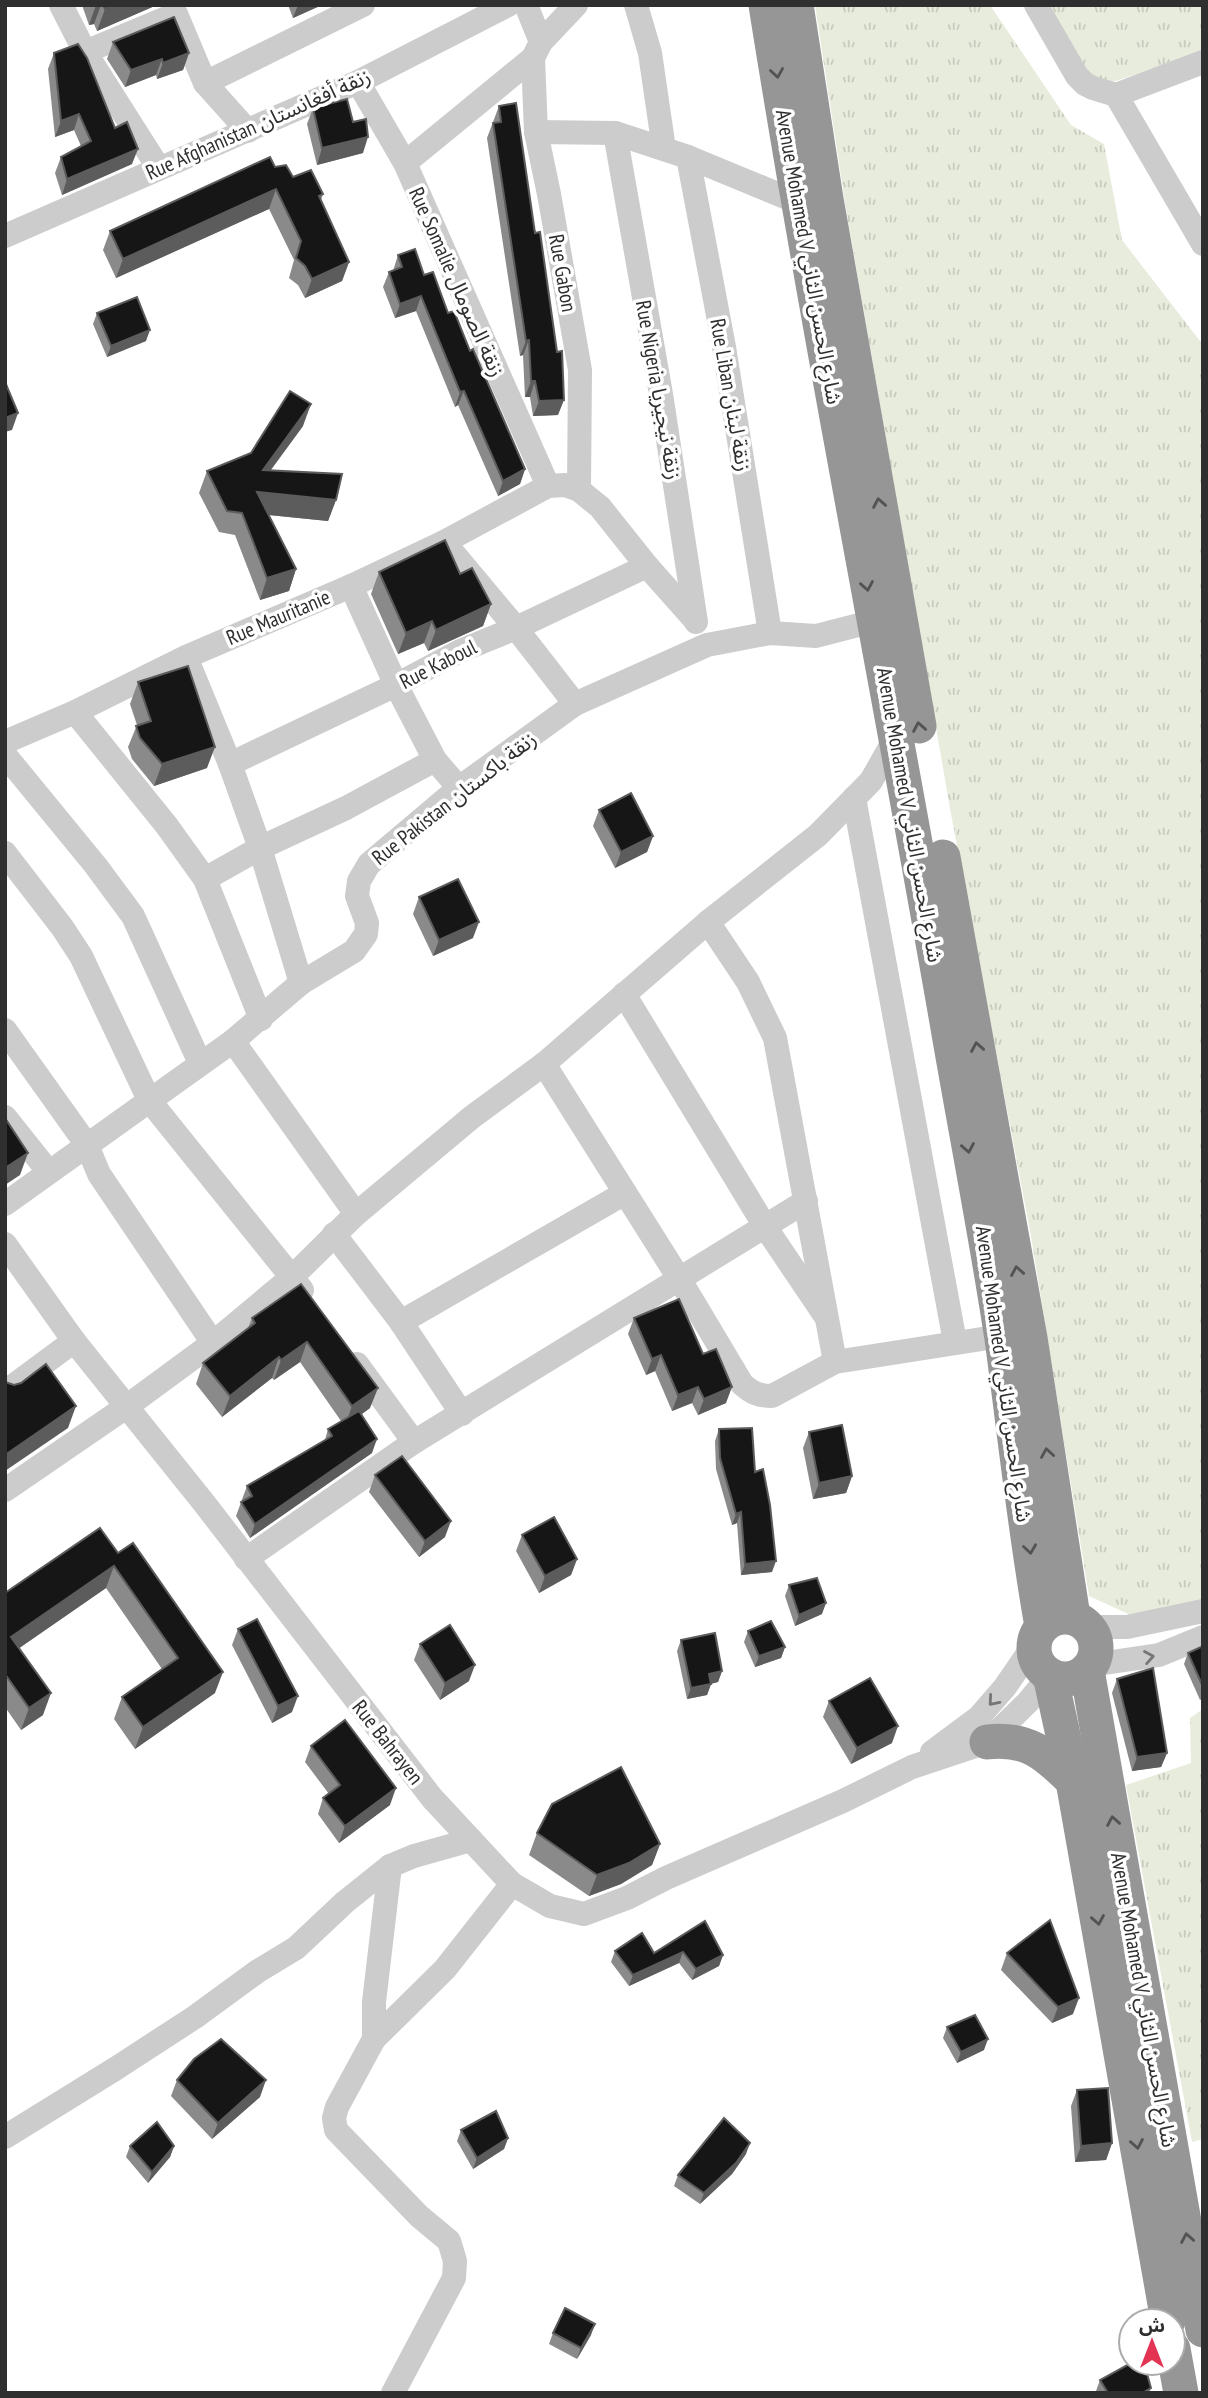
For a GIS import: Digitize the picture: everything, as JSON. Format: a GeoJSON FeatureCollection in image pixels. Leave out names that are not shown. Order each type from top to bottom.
{"type":"FeatureCollection","features":[{"type":"Feature","properties":{"kind":"highway","name":"Avenue Mohamed V شارع الحسن الثاني"},"geometry":{"type":"LineString","coordinates":[[766,5],[797,202],[897,735],[1001,1336],[1057,1638]]}},
{"type":"Feature","properties":{"kind":"highway","name":"Avenue Mohamed V شارع الحسن الثاني"},"geometry":{"type":"LineString","coordinates":[[796,5],[833,240],[1030,1338],[1057,1638],[1073,1781],[1166,2307]]}},
{"type":"Feature","properties":{"kind":"highway"},"geometry":{"type":"LineString","coordinates":[[1057,1638],[1069,1679],[1089,1668]]}},
{"type":"Feature","properties":{"kind":"highway","name":"Avenue Mohamed V شارع الحسن الثاني"},"geometry":{"type":"LineString","coordinates":[[1089,1668],[1203,2330]]}},
{"type":"Feature","properties":{"kind":"highway"},"geometry":{"type":"LineString","coordinates":[[987,1742],[1019,1741],[1037,1749],[1073,1781]]}},
{"type":"Feature","properties":{"kind":"street"},"geometry":{"type":"LineString","coordinates":[[61,5],[85,52],[159,167]]}},
{"type":"Feature","properties":{"kind":"street"},"geometry":{"type":"LineString","coordinates":[[205,83],[363,5]]}},
{"type":"Feature","properties":{"kind":"street","name":"Rue Afghanistan زنقة أفغانستان"},"geometry":{"type":"LineString","coordinates":[[5,236],[358,82],[508,5]]}},
{"type":"Feature","properties":{"kind":"street","name":"Rue Gabon"},"geometry":{"type":"LineString","coordinates":[[526,5],[537,50],[536,132],[580,370],[579,490]]}},
{"type":"Feature","properties":{"kind":"street"},"geometry":{"type":"LineString","coordinates":[[405,163],[537,50],[576,5]]}},
{"type":"Feature","properties":{"kind":"street"},"geometry":{"type":"LineString","coordinates":[[636,5],[650,54],[664,149]]}},
{"type":"Feature","properties":{"kind":"street"},"geometry":{"type":"LineString","coordinates":[[1036,5],[1077,76],[1093,88],[1116,95],[1203,62]]}},
{"type":"Feature","properties":{"kind":"street"},"geometry":{"type":"LineString","coordinates":[[85,52],[176,14],[205,83],[248,131]]}},
{"type":"Feature","properties":{"kind":"street","name":"Rue Somalie زنقة الصومال"},"geometry":{"type":"LineString","coordinates":[[358,82],[405,163],[548,486]]}},
{"type":"Feature","properties":{"kind":"street"},"geometry":{"type":"LineString","coordinates":[[1116,95],[1203,244]]}},
{"type":"Feature","properties":{"kind":"street"},"geometry":{"type":"LineString","coordinates":[[536,132],[615,133],[688,157],[797,202]]}},
{"type":"Feature","properties":{"kind":"street","name":"Rue Nigeria زنقة نيجيريا"},"geometry":{"type":"LineString","coordinates":[[615,133],[661,394],[695,620],[707,645]]}},
{"type":"Feature","properties":{"kind":"street","name":"Rue Liban زنقة لبنان"},"geometry":{"type":"LineString","coordinates":[[688,157],[724,347],[770,633]]}},
{"type":"Feature","properties":{"kind":"street"},"geometry":{"type":"LineString","coordinates":[[548,486],[565,485],[579,490],[600,507],[695,620]]}},
{"type":"Feature","properties":{"kind":"street","name":"Rue Mauritanie"},"geometry":{"type":"LineString","coordinates":[[5,742],[75,712],[186,657],[351,586],[444,542],[548,486]]}},
{"type":"Feature","properties":{"kind":"street"},"geometry":{"type":"LineString","coordinates":[[444,542],[575,704]]}},
{"type":"Feature","properties":{"kind":"street","name":"Rue Kaboul"},"geometry":{"type":"LineString","coordinates":[[230,764],[396,685],[460,650],[516,628],[647,566]]}},
{"type":"Feature","properties":{"kind":"street"},"geometry":{"type":"LineString","coordinates":[[351,586],[396,685],[435,760],[459,788]]}},
{"type":"Feature","properties":{"kind":"street","name":"Rue Pakistan زنقة باكستان"},"geometry":{"type":"LineString","coordinates":[[5,1204],[233,1041],[302,983],[355,951],[363,941],[367,923],[357,896],[359,881],[369,864],[459,788],[575,704],[707,645],[770,633],[817,636],[874,621]]}},
{"type":"Feature","properties":{"kind":"street"},"geometry":{"type":"LineString","coordinates":[[186,657],[230,764],[260,848],[302,983]]}},
{"type":"Feature","properties":{"kind":"street"},"geometry":{"type":"LineString","coordinates":[[75,712],[205,879],[261,1019]]}},
{"type":"Feature","properties":{"kind":"street"},"geometry":{"type":"LineString","coordinates":[[5,1490],[213,1343],[292,1277],[356,1214],[472,1117],[544,1064],[708,922],[818,835],[871,781],[897,735]]}},
{"type":"Feature","properties":{"kind":"street"},"geometry":{"type":"LineString","coordinates":[[5,755],[96,866],[133,916],[200,1063]]}},
{"type":"Feature","properties":{"kind":"street"},"geometry":{"type":"LineString","coordinates":[[205,879],[260,848],[346,808],[435,760]]}},
{"type":"Feature","properties":{"kind":"street"},"geometry":{"type":"LineString","coordinates":[[854,798],[955,1342]]}},
{"type":"Feature","properties":{"kind":"street"},"geometry":{"type":"LineString","coordinates":[[5,853],[81,956],[149,1100],[316,1310]]}},
{"type":"Feature","properties":{"kind":"street"},"geometry":{"type":"LineString","coordinates":[[708,922],[748,982],[775,1038],[835,1362]]}},
{"type":"Feature","properties":{"kind":"street"},"geometry":{"type":"LineString","coordinates":[[624,994],[766,1228],[829,1322]]}},
{"type":"Feature","properties":{"kind":"street"},"geometry":{"type":"LineString","coordinates":[[5,1030],[87,1145],[99,1174],[213,1343]]}},
{"type":"Feature","properties":{"kind":"street"},"geometry":{"type":"LineString","coordinates":[[233,1041],[356,1214]]}},
{"type":"Feature","properties":{"kind":"street"},"geometry":{"type":"LineString","coordinates":[[544,1064],[742,1384],[751,1392],[772,1396],[835,1362],[1001,1336]]}},
{"type":"Feature","properties":{"kind":"street"},"geometry":{"type":"LineString","coordinates":[[5,1117],[48,1171]]}},
{"type":"Feature","properties":{"kind":"street"},"geometry":{"type":"LineString","coordinates":[[401,1322],[625,1193]]}},
{"type":"Feature","properties":{"kind":"street"},"geometry":{"type":"LineString","coordinates":[[246,1559],[414,1442],[806,1201]]}},
{"type":"Feature","properties":{"kind":"street"},"geometry":{"type":"LineString","coordinates":[[334,1234],[401,1322],[462,1414]]}},
{"type":"Feature","properties":{"kind":"street","name":"Rue Bahrayen"},"geometry":{"type":"LineString","coordinates":[[5,1244],[74,1341],[432,1798],[512,1884],[550,1906],[584,1914],[628,1898],[666,1878],[843,1801],[912,1767],[987,1742],[1028,1702],[1057,1638]]}},
{"type":"Feature","properties":{"kind":"street"},"geometry":{"type":"LineString","coordinates":[[5,1392],[74,1341]]}},
{"type":"Feature","properties":{"kind":"street"},"geometry":{"type":"LineString","coordinates":[[341,1343],[414,1442]]}},
{"type":"Feature","properties":{"kind":"street"},"geometry":{"type":"LineString","coordinates":[[1057,1638],[1203,1611]]}},
{"type":"Feature","properties":{"kind":"street"},"geometry":{"type":"LineString","coordinates":[[1089,1668],[1159,1656],[1203,1637]]}},
{"type":"Feature","properties":{"kind":"street","name":"Rue Bahrayen"},"geometry":{"type":"LineString","coordinates":[[912,1767],[979,1717],[1057,1638]]}},
{"type":"Feature","properties":{"kind":"street"},"geometry":{"type":"LineString","coordinates":[[5,2137],[115,2069],[296,1948],[345,1902],[390,1866],[414,1856],[471,1840]]}},
{"type":"Feature","properties":{"kind":"street"},"geometry":{"type":"LineString","coordinates":[[374,2039],[374,2002],[390,1866]]}},
{"type":"Feature","properties":{"kind":"street"},"geometry":{"type":"LineString","coordinates":[[393,2393],[454,2278],[455,2261],[449,2241],[419,2216],[336,2130],[334,2118],[337,2107],[374,2039],[445,1969],[512,1884]]}},
{"type":"Feature","properties":{"kind":"green space"},"geometry":{"type":"Polygon","coordinates":[[[815,5],[990,5],[1071,125],[1104,144],[1122,240],[1203,345],[1203,1599],[1146,1622],[1089,1596],[1031,1236],[951,814],[846,209],[815,5]]]}},
{"type":"Feature","properties":{"kind":"green space"},"geometry":{"type":"Polygon","coordinates":[[[1029,5],[1203,5],[1203,53],[1109,83],[1075,81],[1029,5]]]}},
{"type":"Feature","properties":{"kind":"green space"},"geometry":{"type":"Polygon","coordinates":[[[1203,1709],[1203,2139],[1192,2142],[1126,1785],[1191,1763],[1190,1718],[1203,1709]]]}},
{"type":"Feature","properties":{"kind":"building"},"geometry":{"type":"Polygon","coordinates":[[[174,17],[189,53],[163,63],[162,59],[131,70],[113,42],[174,17]]]}},
{"type":"Feature","properties":{"kind":"building"},"geometry":{"type":"Polygon","coordinates":[[[78,44],[87,58],[115,128],[127,122],[138,149],[67,179],[61,157],[91,141],[79,114],[61,121],[54,53],[78,44]]]}},
{"type":"Feature","properties":{"kind":"building"},"geometry":{"type":"Polygon","coordinates":[[[347,99],[353,122],[366,119],[368,137],[322,148],[313,108],[347,99]]]}},
{"type":"Feature","properties":{"kind":"building"},"geometry":{"type":"Polygon","coordinates":[[[516,103],[535,233],[540,232],[557,352],[562,351],[564,400],[539,401],[535,381],[531,381],[529,340],[526,341],[493,123],[501,122],[499,106],[516,103]]]}},
{"type":"Feature","properties":{"kind":"building"},"geometry":{"type":"Polygon","coordinates":[[[270,157],[275,167],[286,165],[293,177],[311,170],[323,194],[319,196],[349,262],[312,279],[305,266],[296,258],[301,241],[276,189],[123,259],[110,231],[270,157]]]}},
{"type":"Feature","properties":{"kind":"building"},"geometry":{"type":"Polygon","coordinates":[[[415,249],[424,275],[433,272],[448,313],[454,311],[470,351],[473,349],[525,469],[503,481],[464,391],[460,392],[421,296],[400,304],[389,272],[402,267],[398,255],[415,249]]]}},
{"type":"Feature","properties":{"kind":"building"},"geometry":{"type":"Polygon","coordinates":[[[137,297],[150,330],[111,346],[97,313],[137,297]]]}},
{"type":"Feature","properties":{"kind":"building"},"geometry":{"type":"Polygon","coordinates":[[[5,382],[18,413],[5,418],[5,382]]]}},
{"type":"Feature","properties":{"kind":"building"},"geometry":{"type":"Polygon","coordinates":[[[290,391],[311,404],[263,470],[342,474],[336,500],[257,492],[296,569],[267,578],[242,513],[227,511],[207,471],[251,453],[290,391]]]}},
{"type":"Feature","properties":{"kind":"building"},"geometry":{"type":"Polygon","coordinates":[[[445,540],[460,574],[472,568],[491,604],[436,630],[432,621],[406,633],[379,572],[445,540]]]}},
{"type":"Feature","properties":{"kind":"building"},"geometry":{"type":"Polygon","coordinates":[[[188,666],[215,747],[162,764],[140,738],[136,726],[151,721],[138,682],[188,666]]]}},
{"type":"Feature","properties":{"kind":"building"},"geometry":{"type":"Polygon","coordinates":[[[631,793],[653,836],[621,852],[599,810],[631,793]]]}},
{"type":"Feature","properties":{"kind":"building"},"geometry":{"type":"Polygon","coordinates":[[[458,879],[479,922],[439,940],[419,897],[458,879]]]}},
{"type":"Feature","properties":{"kind":"building"},"geometry":{"type":"Polygon","coordinates":[[[5,1118],[28,1153],[5,1168],[5,1118]]]}},
{"type":"Feature","properties":{"kind":"building"},"geometry":{"type":"Polygon","coordinates":[[[301,1284],[378,1388],[352,1406],[307,1342],[281,1360],[279,1357],[230,1396],[203,1363],[255,1323],[252,1318],[301,1284]]]}},
{"type":"Feature","properties":{"kind":"building"},"geometry":{"type":"Polygon","coordinates":[[[679,1299],[703,1354],[716,1349],[732,1387],[704,1399],[698,1387],[678,1395],[661,1355],[652,1359],[634,1318],[679,1299]]]}},
{"type":"Feature","properties":{"kind":"building"},"geometry":{"type":"Polygon","coordinates":[[[46,1364],[76,1406],[5,1455],[5,1382],[14,1385],[21,1383],[46,1364]]]}},
{"type":"Feature","properties":{"kind":"building"},"geometry":{"type":"Polygon","coordinates":[[[359,1411],[377,1439],[255,1524],[241,1502],[252,1496],[247,1486],[332,1436],[328,1429],[359,1411]]]}},
{"type":"Feature","properties":{"kind":"building"},"geometry":{"type":"Polygon","coordinates":[[[842,1425],[852,1476],[819,1483],[809,1432],[842,1425]]]}},
{"type":"Feature","properties":{"kind":"building"},"geometry":{"type":"Polygon","coordinates":[[[752,1428],[755,1472],[763,1469],[776,1561],[745,1564],[741,1512],[736,1514],[720,1458],[719,1429],[752,1428]]]}},
{"type":"Feature","properties":{"kind":"building"},"geometry":{"type":"Polygon","coordinates":[[[402,1456],[451,1521],[425,1541],[375,1475],[402,1456]]]}},
{"type":"Feature","properties":{"kind":"building"},"geometry":{"type":"Polygon","coordinates":[[[554,1517],[577,1559],[545,1576],[522,1535],[554,1517]]]}},
{"type":"Feature","properties":{"kind":"building"},"geometry":{"type":"Polygon","coordinates":[[[100,1528],[118,1553],[133,1543],[223,1672],[143,1727],[122,1697],[178,1658],[114,1566],[11,1637],[51,1693],[29,1708],[5,1674],[5,1593],[100,1528]]]}},
{"type":"Feature","properties":{"kind":"building"},"geometry":{"type":"Polygon","coordinates":[[[817,1578],[826,1603],[799,1615],[789,1585],[817,1578]]]}},
{"type":"Feature","properties":{"kind":"building"},"geometry":{"type":"Polygon","coordinates":[[[257,1619],[298,1696],[278,1706],[238,1629],[257,1619]]]}},
{"type":"Feature","properties":{"kind":"building"},"geometry":{"type":"Polygon","coordinates":[[[771,1621],[785,1647],[759,1656],[748,1631],[771,1621]]]}},
{"type":"Feature","properties":{"kind":"building"},"geometry":{"type":"Polygon","coordinates":[[[450,1625],[475,1665],[445,1683],[420,1644],[450,1625]]]}},
{"type":"Feature","properties":{"kind":"building"},"geometry":{"type":"Polygon","coordinates":[[[715,1633],[722,1671],[709,1674],[711,1684],[691,1688],[681,1640],[715,1633]]]}},
{"type":"Feature","properties":{"kind":"building"},"geometry":{"type":"Polygon","coordinates":[[[1203,1646],[1203,1687],[1188,1653],[1203,1646]]]}},
{"type":"Feature","properties":{"kind":"building"},"geometry":{"type":"Polygon","coordinates":[[[1153,1668],[1167,1753],[1137,1757],[1117,1679],[1153,1668]]]}},
{"type":"Feature","properties":{"kind":"building"},"geometry":{"type":"Polygon","coordinates":[[[870,1678],[898,1726],[857,1748],[829,1701],[870,1678]]]}},
{"type":"Feature","properties":{"kind":"building"},"geometry":{"type":"Polygon","coordinates":[[[345,1720],[396,1788],[345,1826],[323,1798],[340,1785],[311,1746],[345,1720]]]}},
{"type":"Feature","properties":{"kind":"building"},"geometry":{"type":"Polygon","coordinates":[[[621,1767],[660,1844],[629,1863],[597,1875],[537,1833],[552,1804],[621,1767]]]}},
{"type":"Feature","properties":{"kind":"building"},"geometry":{"type":"Polygon","coordinates":[[[1050,1920],[1079,1998],[1058,2007],[1007,1953],[1050,1920]]]}},
{"type":"Feature","properties":{"kind":"building"},"geometry":{"type":"Polygon","coordinates":[[[705,1921],[723,1955],[696,1969],[683,1952],[633,1975],[615,1951],[642,1933],[654,1953],[705,1921]]]}},
{"type":"Feature","properties":{"kind":"building"},"geometry":{"type":"Polygon","coordinates":[[[975,2015],[988,2039],[961,2052],[947,2027],[975,2015]]]}},
{"type":"Feature","properties":{"kind":"building"},"geometry":{"type":"Polygon","coordinates":[[[221,2039],[266,2080],[218,2123],[177,2080],[194,2059],[221,2039]]]}},
{"type":"Feature","properties":{"kind":"building"},"geometry":{"type":"Polygon","coordinates":[[[1108,2088],[1112,2143],[1081,2146],[1077,2090],[1108,2088]]]}},
{"type":"Feature","properties":{"kind":"building"},"geometry":{"type":"Polygon","coordinates":[[[496,2111],[508,2138],[477,2158],[461,2130],[496,2111]]]}},
{"type":"Feature","properties":{"kind":"building"},"geometry":{"type":"Polygon","coordinates":[[[724,2118],[750,2143],[736,2163],[704,2193],[678,2175],[724,2118]]]}},
{"type":"Feature","properties":{"kind":"building"},"geometry":{"type":"Polygon","coordinates":[[[157,2122],[174,2146],[152,2172],[130,2146],[157,2122]]]}},
{"type":"Feature","properties":{"kind":"building"},"geometry":{"type":"Polygon","coordinates":[[[565,2308],[595,2324],[581,2348],[553,2333],[565,2308]]]}},
{"type":"Feature","properties":{"kind":"building"},"geometry":{"type":"Polygon","coordinates":[[[1117,2371],[1117,2377],[1148,2377],[1151,2388],[1142,2393],[1108,2393],[1100,2380],[1117,2371]]]}}]}
